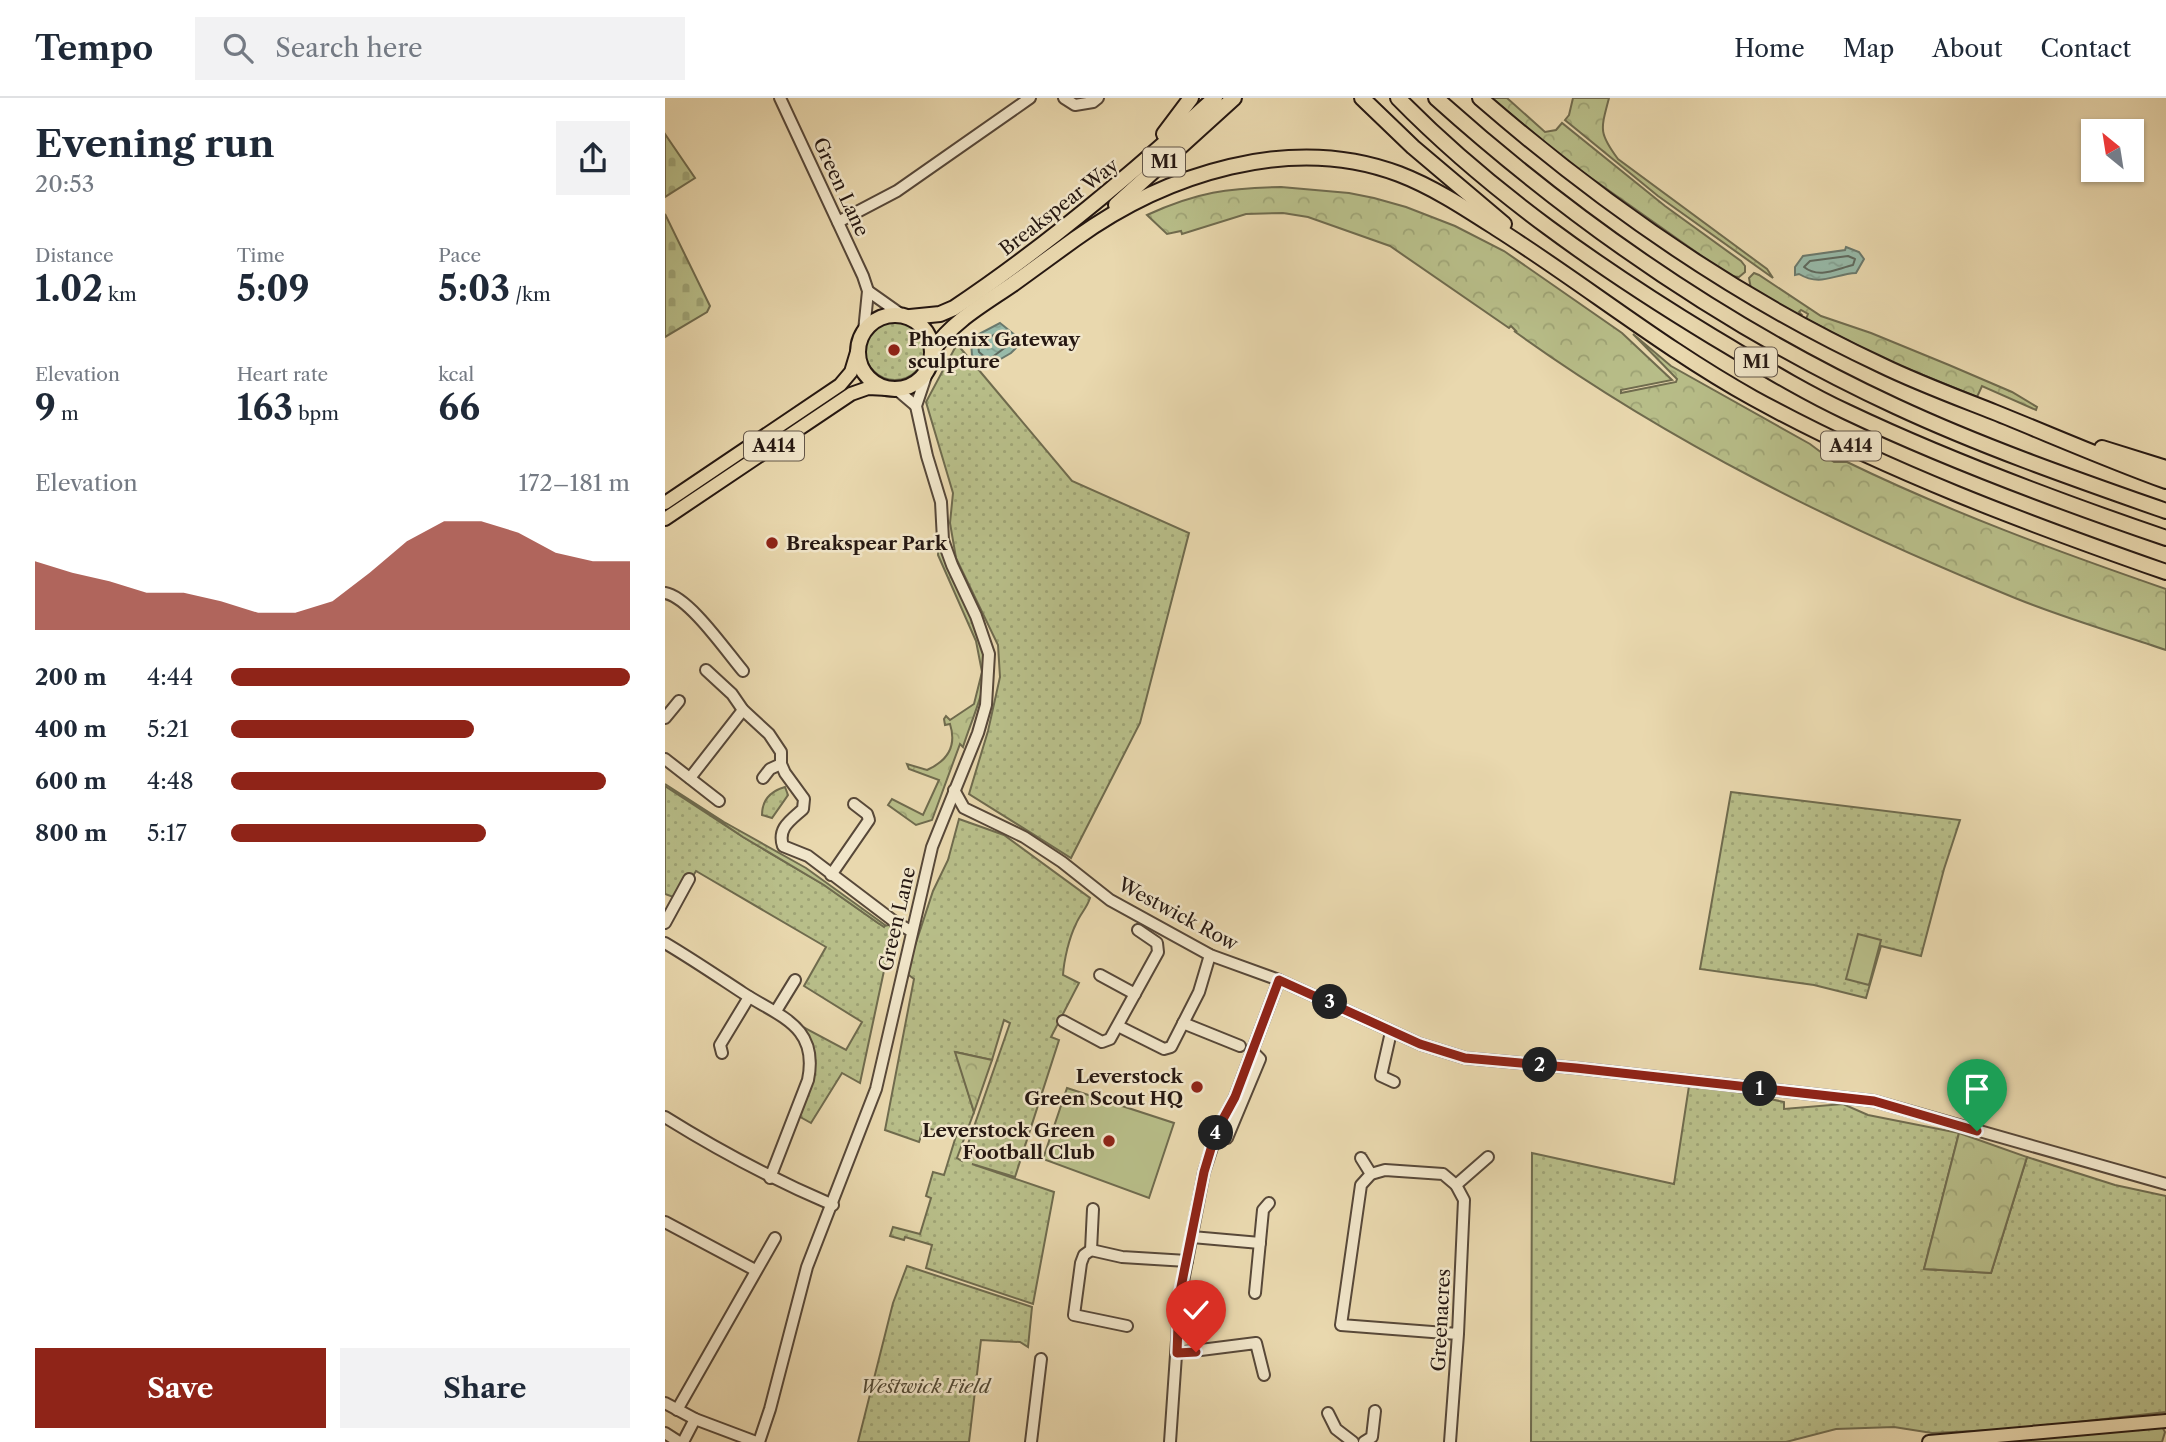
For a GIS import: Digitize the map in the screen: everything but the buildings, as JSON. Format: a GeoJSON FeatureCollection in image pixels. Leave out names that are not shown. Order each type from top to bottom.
{"type":"FeatureCollection","features":[{"type":"Feature","properties":{"kind":"highway","name":"M1"},"geometry":{"type":"LineString","coordinates":[[1100,200],[1170,128],[1191,98]]}},
{"type":"Feature","properties":{"kind":"highway","name":"Breakspear Way"},"geometry":{"type":"LineString","coordinates":[[906,316],[940,314],[954,309],[1029,257],[1100,200],[1215,98]]}},
{"type":"Feature","properties":{"kind":"highway","name":"M1"},"geometry":{"type":"LineString","coordinates":[[1093,226],[1234,98]]}},
{"type":"Feature","properties":{"kind":"highway"},"geometry":{"type":"LineString","coordinates":[[1362,98],[1458,186],[1562,271]]}},
{"type":"Feature","properties":{"kind":"highway","name":"M1"},"geometry":{"type":"LineString","coordinates":[[1398,98],[1457,153],[1514,200],[1613,275],[1791,383],[1963,463],[2075,507],[2166,538]]}},
{"type":"Feature","properties":{"kind":"highway","name":"M1"},"geometry":{"type":"LineString","coordinates":[[1436,98],[1535,183],[1596,230],[1671,281],[1763,337],[1839,379],[1957,433],[2166,511]]}},
{"type":"Feature","properties":{"kind":"highway"},"geometry":{"type":"LineString","coordinates":[[1480,98],[1613,204],[1683,253],[1821,335],[1881,366],[2166,481]]}},
{"type":"Feature","properties":{"kind":"highway","name":"A414"},"geometry":{"type":"LineString","coordinates":[[1093,226],[1138,200],[1210,173],[1281,158],[1319,158],[1366,164],[1413,179],[1455,202],[1562,271],[1667,344],[1752,397],[1795,420],[1968,498],[2166,572]]}},
{"type":"Feature","properties":{"kind":"highway","name":"Breakspear Way"},"geometry":{"type":"LineString","coordinates":[[933,350],[946,331],[1093,226]]}},
{"type":"Feature","properties":{"kind":"highway"},"geometry":{"type":"LineString","coordinates":[[906,316],[923,327],[931,342],[933,350],[928,370],[908,387],[892,389],[878,385],[863,372],[857,352],[864,331],[880,317],[906,316]]}},
{"type":"Feature","properties":{"kind":"highway"},"geometry":{"type":"LineString","coordinates":[[1994,412],[2166,468]]}},
{"type":"Feature","properties":{"kind":"main road","name":"A414"},"geometry":{"type":"LineString","coordinates":[[665,503],[840,385],[851,372],[857,352]]}},
{"type":"Feature","properties":{"kind":"main road","name":"A414"},"geometry":{"type":"LineString","coordinates":[[665,519],[851,394],[868,388],[892,389]]}},
{"type":"Feature","properties":{"kind":"main road"},"geometry":{"type":"LineString","coordinates":[[1929,1442],[2166,1421]]}},
{"type":"Feature","properties":{"kind":"street","name":"Green Lane"},"geometry":{"type":"LineString","coordinates":[[780,98],[868,291],[864,331]]}},
{"type":"Feature","properties":{"kind":"street"},"geometry":{"type":"LineString","coordinates":[[838,222],[897,191],[1030,98]]}},
{"type":"Feature","properties":{"kind":"street"},"geometry":{"type":"LineString","coordinates":[[1064,98],[1075,105],[1093,102],[1098,98]]}},
{"type":"Feature","properties":{"kind":"street"},"geometry":{"type":"LineString","coordinates":[[868,291],[880,302],[906,316]]}},
{"type":"Feature","properties":{"kind":"street"},"geometry":{"type":"LineString","coordinates":[[892,389],[916,406],[928,370]]}},
{"type":"Feature","properties":{"kind":"street","name":"Green Lane"},"geometry":{"type":"LineString","coordinates":[[758,1442],[771,1409],[807,1267],[876,1089],[932,847],[978,733],[986,705],[989,654],[976,616],[943,540],[941,502],[916,406]]}},
{"type":"Feature","properties":{"kind":"street"},"geometry":{"type":"LineString","coordinates":[[665,593],[673,594],[690,608],[743,671]]}},
{"type":"Feature","properties":{"kind":"street"},"geometry":{"type":"LineString","coordinates":[[706,670],[769,734],[781,752],[785,773],[801,792],[804,799],[803,809],[782,829],[780,839],[783,846],[808,856],[911,931]]}},
{"type":"Feature","properties":{"kind":"street"},"geometry":{"type":"LineString","coordinates":[[665,718],[679,701]]}},
{"type":"Feature","properties":{"kind":"street"},"geometry":{"type":"LineString","coordinates":[[690,778],[743,710]]}},
{"type":"Feature","properties":{"kind":"street"},"geometry":{"type":"LineString","coordinates":[[665,759],[719,801]]}},
{"type":"Feature","properties":{"kind":"street"},"geometry":{"type":"LineString","coordinates":[[763,778],[770,769],[782,764]]}},
{"type":"Feature","properties":{"kind":"street"},"geometry":{"type":"LineString","coordinates":[[943,816],[964,808],[954,790]]}},
{"type":"Feature","properties":{"kind":"street"},"geometry":{"type":"LineString","coordinates":[[831,875],[869,820],[867,814],[854,804]]}},
{"type":"Feature","properties":{"kind":"street","name":"Westwick Row"},"geometry":{"type":"LineString","coordinates":[[964,808],[1024,837],[1062,862],[1110,900],[1210,955],[1279,980],[1420,1044],[1465,1058],[1874,1101],[2166,1184]]}},
{"type":"Feature","properties":{"kind":"street"},"geometry":{"type":"LineString","coordinates":[[665,923],[689,879]]}},
{"type":"Feature","properties":{"kind":"street"},"geometry":{"type":"LineString","coordinates":[[1063,1021],[1102,1042],[1110,1039],[1158,952],[1157,943],[1139,930]]}},
{"type":"Feature","properties":{"kind":"street"},"geometry":{"type":"LineString","coordinates":[[665,943],[790,1020],[803,1036],[811,1065],[808,1080],[771,1178]]}},
{"type":"Feature","properties":{"kind":"street"},"geometry":{"type":"LineString","coordinates":[[1118,1026],[1164,1049],[1171,1046],[1199,992],[1210,955]]}},
{"type":"Feature","properties":{"kind":"street"},"geometry":{"type":"LineString","coordinates":[[1100,975],[1135,994]]}},
{"type":"Feature","properties":{"kind":"street"},"geometry":{"type":"LineString","coordinates":[[776,1011],[795,980]]}},
{"type":"Feature","properties":{"kind":"street"},"geometry":{"type":"LineString","coordinates":[[1170,1442],[1179,1297],[1204,1172],[1216,1132],[1227,1139],[1239,1099],[1260,1059],[1253,1052],[1279,980]]}},
{"type":"Feature","properties":{"kind":"street"},"geometry":{"type":"LineString","coordinates":[[722,1053],[720,1045],[749,997]]}},
{"type":"Feature","properties":{"kind":"street"},"geometry":{"type":"LineString","coordinates":[[1183,1023],[1240,1046]]}},
{"type":"Feature","properties":{"kind":"street"},"geometry":{"type":"LineString","coordinates":[[1391,1032],[1381,1076],[1394,1082]]}},
{"type":"Feature","properties":{"kind":"street"},"geometry":{"type":"LineString","coordinates":[[665,1116],[720,1151],[771,1178],[833,1205]]}},
{"type":"Feature","properties":{"kind":"street"},"geometry":{"type":"LineString","coordinates":[[1458,1334],[1341,1325],[1360,1185],[1371,1174],[1385,1170],[1443,1174],[1456,1185],[1488,1157]]}},
{"type":"Feature","properties":{"kind":"street"},"geometry":{"type":"LineString","coordinates":[[1361,1158],[1371,1174]]}},
{"type":"Feature","properties":{"kind":"street","name":"Greenacres"},"geometry":{"type":"LineString","coordinates":[[1450,1442],[1464,1200],[1456,1185]]}},
{"type":"Feature","properties":{"kind":"street"},"geometry":{"type":"LineString","coordinates":[[1255,1293],[1263,1210],[1269,1203]]}},
{"type":"Feature","properties":{"kind":"street"},"geometry":{"type":"LineString","coordinates":[[1091,1250],[1093,1209]]}},
{"type":"Feature","properties":{"kind":"street"},"geometry":{"type":"LineString","coordinates":[[666,1224],[755,1270]]}},
{"type":"Feature","properties":{"kind":"street"},"geometry":{"type":"LineString","coordinates":[[1192,1237],[1260,1243]]}},
{"type":"Feature","properties":{"kind":"street"},"geometry":{"type":"LineString","coordinates":[[677,1409],[775,1238]]}},
{"type":"Feature","properties":{"kind":"street"},"geometry":{"type":"LineString","coordinates":[[1126,1326],[1075,1315],[1084,1255],[1091,1250],[1122,1257],[1187,1261]]}},
{"type":"Feature","properties":{"kind":"street"},"geometry":{"type":"LineString","coordinates":[[1177,1353],[1256,1343],[1264,1375]]}},
{"type":"Feature","properties":{"kind":"street"},"geometry":{"type":"LineString","coordinates":[[1031,1442],[1041,1359]]}},
{"type":"Feature","properties":{"kind":"street"},"geometry":{"type":"LineString","coordinates":[[665,1403],[695,1419],[758,1442]]}},
{"type":"Feature","properties":{"kind":"street"},"geometry":{"type":"LineString","coordinates":[[1364,1442],[1372,1437],[1375,1411]]}},
{"type":"Feature","properties":{"kind":"street"},"geometry":{"type":"LineString","coordinates":[[1328,1413],[1336,1429],[1353,1442]]}},
{"type":"Feature","properties":{"kind":"street"},"geometry":{"type":"LineString","coordinates":[[665,1433],[681,1442],[695,1419]]}},
{"type":"Feature","properties":{"kind":"green space"},"geometry":{"type":"Polygon","coordinates":[[[1492,98],[1507,98],[1545,132],[1556,130],[1562,123],[1665,206],[1741,261],[1745,272],[1739,277],[1730,276],[1567,161],[1492,98]]]}},
{"type":"Feature","properties":{"kind":"green space"},"geometry":{"type":"Polygon","coordinates":[[[1573,98],[1609,98],[1603,130],[1618,159],[1767,269],[1773,278],[1658,196],[1565,120],[1573,98]]]}},
{"type":"Feature","properties":{"kind":"green space"},"geometry":{"type":"Polygon","coordinates":[[[665,134],[695,178],[665,197],[665,134]]]}},
{"type":"Feature","properties":{"kind":"green space"},"geometry":{"type":"Polygon","coordinates":[[[1281,187],[1349,193],[1406,207],[1455,226],[1504,251],[1622,333],[1672,380],[1621,390],[1621,393],[1676,382],[1677,379],[1633,334],[1671,366],[1810,444],[1834,462],[1847,462],[1925,498],[2005,530],[2166,589],[2166,650],[2071,619],[1950,571],[1757,480],[1633,410],[1390,246],[1308,217],[1283,213],[1246,214],[1182,234],[1181,231],[1167,234],[1147,215],[1197,196],[1281,187]]]}},
{"type":"Feature","properties":{"kind":"green space"},"geometry":{"type":"Polygon","coordinates":[[[665,214],[710,306],[707,312],[665,337],[665,214]]]}},
{"type":"Feature","properties":{"kind":"green space"},"geometry":{"type":"Polygon","coordinates":[[[1754,273],[1821,316],[1871,333],[2012,392],[2037,407],[2036,410],[1982,386],[1977,397],[1886,360],[1806,319],[1808,314],[1801,310],[1801,314],[1796,314],[1751,289],[1749,278],[1754,273]]]}},
{"type":"Feature","properties":{"kind":"green space"},"geometry":{"type":"Polygon","coordinates":[[[895,320],[912,325],[920,333],[925,350],[920,367],[912,375],[895,380],[878,375],[870,367],[865,350],[870,333],[878,325],[895,320]]]}},
{"type":"Feature","properties":{"kind":"green space"},"geometry":{"type":"Polygon","coordinates":[[[957,344],[1072,481],[1189,533],[1140,723],[1071,858],[969,794],[988,731],[1000,677],[998,645],[956,558],[950,523],[953,493],[926,402],[957,344]]]}},
{"type":"Feature","properties":{"kind":"green space"},"geometry":{"type":"Polygon","coordinates":[[[836,392],[839,396],[665,514],[665,508],[836,392]]]}},
{"type":"Feature","properties":{"kind":"green space"},"geometry":{"type":"Polygon","coordinates":[[[939,536],[978,623],[986,659],[986,674],[963,747],[960,744],[932,820],[916,825],[888,805],[892,799],[923,815],[939,780],[909,769],[907,764],[927,770],[945,757],[951,746],[952,732],[950,724],[945,725],[944,719],[946,716],[950,720],[974,704],[982,672],[976,641],[938,555],[939,536]]]}},
{"type":"Feature","properties":{"kind":"green space"},"geometry":{"type":"Polygon","coordinates":[[[665,784],[724,822],[806,868],[885,925],[884,927],[824,885],[743,837],[665,784]]]}},
{"type":"Feature","properties":{"kind":"green space"},"geometry":{"type":"Polygon","coordinates":[[[665,786],[824,885],[878,923],[884,926],[894,924],[860,1083],[842,1073],[811,1123],[795,1114],[811,1065],[790,1020],[846,1050],[862,1022],[804,986],[826,947],[696,871],[679,899],[665,894],[665,786]]]}},
{"type":"Feature","properties":{"kind":"green space"},"geometry":{"type":"Polygon","coordinates":[[[785,787],[788,795],[772,818],[762,815],[768,797],[785,787]]]}},
{"type":"Feature","properties":{"kind":"green space"},"geometry":{"type":"Polygon","coordinates":[[[1731,792],[1960,820],[1921,956],[1881,946],[1866,998],[1814,985],[1700,969],[1731,792]]]}},
{"type":"Feature","properties":{"kind":"green space"},"geometry":{"type":"Polygon","coordinates":[[[959,819],[1004,835],[1090,898],[1071,936],[1063,975],[1079,983],[1051,1037],[1059,1040],[1015,1177],[972,1164],[1054,1192],[1033,1304],[926,1268],[932,1245],[905,1237],[904,1240],[890,1236],[893,1227],[920,1234],[931,1198],[926,1196],[933,1172],[944,1175],[956,1136],[924,1127],[919,1142],[885,1130],[914,979],[906,973],[933,891],[948,860],[959,819]],[[1004,1020],[992,1060],[956,1052],[974,1112],[957,1158],[962,1161],[1010,1023],[1004,1020]]]}},
{"type":"Feature","properties":{"kind":"green space"},"geometry":{"type":"Polygon","coordinates":[[[1858,934],[1881,940],[1869,985],[1846,979],[1858,934]]]}},
{"type":"Feature","properties":{"kind":"green space"},"geometry":{"type":"Polygon","coordinates":[[[955,1052],[992,1060],[974,1112],[955,1052]]]}},
{"type":"Feature","properties":{"kind":"green space"},"geometry":{"type":"Polygon","coordinates":[[[1689,1086],[1710,1086],[1784,1102],[1784,1109],[1843,1104],[1868,1115],[1959,1133],[1924,1269],[1991,1273],[2027,1157],[2115,1185],[2166,1196],[2166,1412],[2016,1429],[1932,1433],[1894,1427],[1836,1429],[1786,1442],[1531,1442],[1532,1153],[1674,1184],[1689,1086]]]}},
{"type":"Feature","properties":{"kind":"green space","name":"Leverstock Green Football Club"},"geometry":{"type":"Polygon","coordinates":[[[1067,1088],[1174,1123],[1149,1198],[1043,1159],[1067,1088]]]}},
{"type":"Feature","properties":{"kind":"green space"},"geometry":{"type":"Polygon","coordinates":[[[1959,1133],[2027,1157],[1991,1273],[1924,1269],[1959,1133]]]}},
{"type":"Feature","properties":{"kind":"green space","name":"Westwick Field"},"geometry":{"type":"Polygon","coordinates":[[[907,1266],[1032,1307],[1028,1347],[1020,1342],[981,1340],[969,1442],[858,1442],[893,1303],[907,1266]]]}},
{"type":"Feature","properties":{"kind":"green space"},"geometry":{"type":"Polygon","coordinates":[[[2161,1425],[2165,1432],[2162,1442],[1995,1442],[2161,1425]]]}},
{"type":"Feature","properties":{"kind":"water"},"geometry":{"type":"Polygon","coordinates":[[[1846,247],[1859,252],[1864,259],[1856,273],[1821,280],[1795,275],[1795,267],[1803,256],[1845,250],[1846,247]]]}},
{"type":"Feature","properties":{"kind":"water"},"geometry":{"type":"Polygon","coordinates":[[[1000,323],[1015,335],[1019,345],[1011,353],[985,368],[972,355],[971,342],[977,335],[1000,323]]]}},
{"type":"Feature","properties":{"kind":"place","name":"Phoenix Gateway sculpture"},"geometry":{"type":"Point","coordinates":[894,350]}},
{"type":"Feature","properties":{"kind":"place","name":"Breakspear Park"},"geometry":{"type":"Point","coordinates":[772,543]}},
{"type":"Feature","properties":{"kind":"place","name":"Leverstock Green Scout HQ"},"geometry":{"type":"Point","coordinates":[1197,1087]}},
{"type":"Feature","properties":{"kind":"place","name":"Leverstock Green Football Club"},"geometry":{"type":"Point","coordinates":[1109,1141]}},
{"type":"Feature","properties":{"kind":"route"},"geometry":{"type":"LineString","coordinates":[[1196,1352],[1177,1353],[1179,1297],[1204,1172],[1216,1132],[1235,1097],[1279,980],[1420,1044],[1465,1058],[1874,1101],[1977,1131]]}}]}
